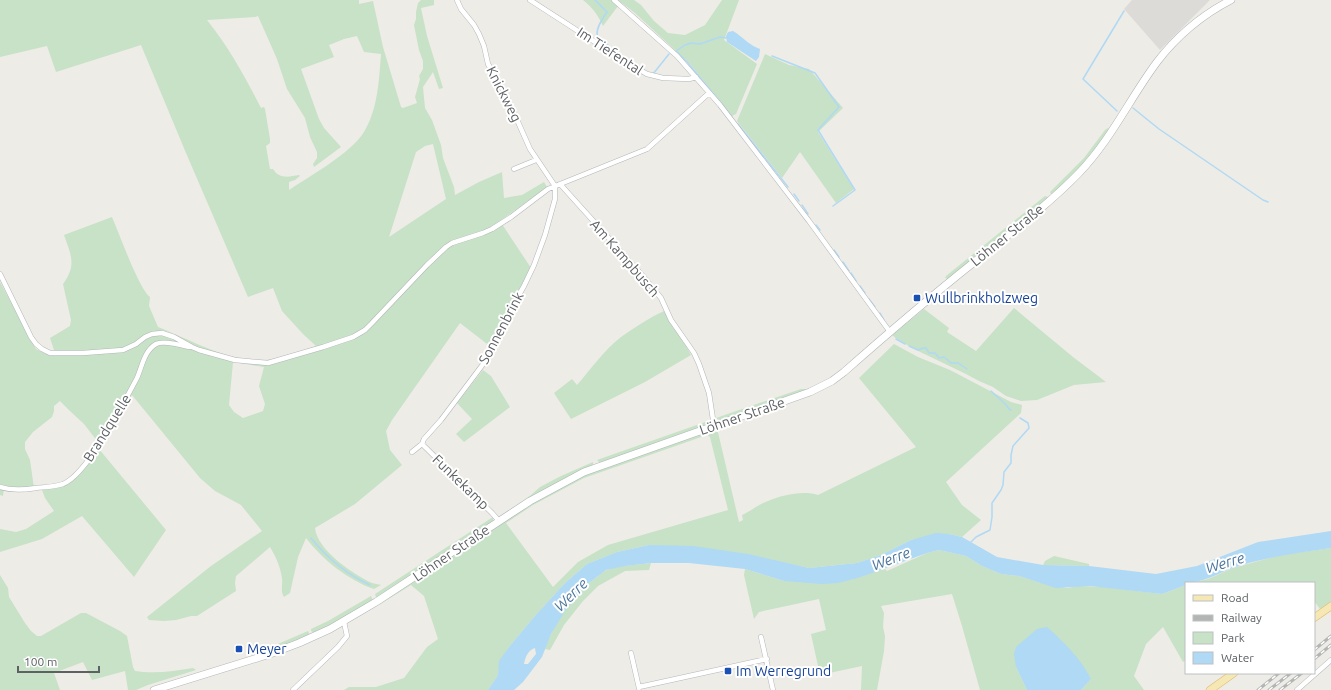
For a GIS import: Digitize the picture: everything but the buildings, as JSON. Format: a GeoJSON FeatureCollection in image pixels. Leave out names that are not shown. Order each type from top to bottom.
{"type":"FeatureCollection","features":[{"type":"Feature","properties":{"kind":"main road","name":"Löhner Straße"},"geometry":{"type":"LineString","coordinates":[[154,690],[282,650],[344,622],[499,520],[548,490],[584,472],[805,394],[825,385],[844,372],[948,283],[1039,210],[1069,183],[1083,169],[1103,144],[1149,74],[1171,46],[1185,31],[1206,14],[1231,0]]}},
{"type":"Feature","properties":{"kind":"main road"},"geometry":{"type":"LineString","coordinates":[[1315,617],[1331,606]]}},
{"type":"Feature","properties":{"kind":"main road"},"geometry":{"type":"LineString","coordinates":[[1210,690],[1233,674]]}},
{"type":"Feature","properties":{"kind":"street","name":"Knickweg"},"geometry":{"type":"LineString","coordinates":[[457,0],[461,9],[474,25],[479,34],[484,46],[488,64],[506,95],[525,141],[536,160],[558,185]]}},
{"type":"Feature","properties":{"kind":"street","name":"Im Tiefental"},"geometry":{"type":"LineString","coordinates":[[530,0],[647,74],[663,78],[689,79],[696,77]]}},
{"type":"Feature","properties":{"kind":"street"},"geometry":{"type":"LineString","coordinates":[[614,0],[677,56],[696,77],[759,155],[890,332]]}},
{"type":"Feature","properties":{"kind":"street"},"geometry":{"type":"LineString","coordinates":[[0,274],[31,337],[36,344],[50,353],[59,354],[123,350],[136,344],[145,337],[152,334],[162,333],[174,337],[192,347],[235,360],[268,364],[353,337],[365,330],[446,247],[452,243],[492,229],[511,217],[548,189],[647,149],[709,93]]}},
{"type":"Feature","properties":{"kind":"street"},"geometry":{"type":"LineString","coordinates":[[514,169],[536,160]]}},
{"type":"Feature","properties":{"kind":"street","name":"Am Kampbusch"},"geometry":{"type":"LineString","coordinates":[[558,185],[642,275],[660,298],[671,320],[694,353],[699,364],[709,393],[714,426]]}},
{"type":"Feature","properties":{"kind":"street","name":"Sonnenbrink"},"geometry":{"type":"LineString","coordinates":[[412,452],[422,444],[424,439],[441,420],[490,355],[506,317],[534,265],[545,235],[558,185]]}},
{"type":"Feature","properties":{"kind":"street","name":"Brandquelle"},"geometry":{"type":"LineString","coordinates":[[0,487],[21,490],[50,487],[64,483],[77,474],[109,429],[139,373],[147,353],[156,343],[161,342],[192,347]]}},
{"type":"Feature","properties":{"kind":"street","name":"Funkekamp"},"geometry":{"type":"LineString","coordinates":[[422,444],[499,520]]}},
{"type":"Feature","properties":{"kind":"street"},"geometry":{"type":"LineString","coordinates":[[294,690],[338,647],[346,636],[344,622]]}},
{"type":"Feature","properties":{"kind":"street"},"geometry":{"type":"LineString","coordinates":[[761,637],[773,690]]}},
{"type":"Feature","properties":{"kind":"street"},"geometry":{"type":"LineString","coordinates":[[631,653],[639,689],[766,659]]}},
{"type":"Feature","properties":{"kind":"street"},"geometry":{"type":"LineString","coordinates":[[1297,690],[1331,660]]}},
{"type":"Feature","properties":{"kind":"shaded area"},"geometry":{"type":"Polygon","coordinates":[[[1132,0],[1210,0],[1160,50],[1124,9],[1132,0]]]}},
{"type":"Feature","properties":{"kind":"green space"},"geometry":{"type":"Polygon","coordinates":[[[0,0],[359,0],[359,4],[373,1],[383,47],[401,107],[403,108],[417,103],[415,97],[420,79],[419,76],[423,69],[423,61],[419,50],[414,25],[418,3],[421,0],[434,0],[434,5],[421,8],[427,36],[443,88],[439,89],[433,72],[423,87],[425,108],[432,120],[441,145],[443,158],[454,187],[455,195],[502,172],[504,198],[522,195],[544,182],[547,187],[500,221],[531,268],[491,347],[460,323],[392,420],[386,431],[390,450],[402,465],[355,504],[315,528],[322,545],[337,560],[355,574],[372,583],[381,585],[374,589],[346,575],[320,554],[306,538],[298,557],[290,593],[284,597],[282,592],[282,578],[280,570],[270,547],[236,576],[236,591],[197,616],[164,621],[149,620],[147,617],[211,566],[262,531],[241,505],[215,491],[200,478],[132,395],[101,446],[84,424],[60,401],[54,406],[52,417],[33,432],[25,442],[25,449],[30,460],[34,488],[4,488],[3,496],[0,495],[0,282],[36,349],[56,356],[50,338],[70,326],[71,320],[63,284],[70,271],[71,265],[69,248],[64,235],[112,217],[140,283],[150,297],[149,306],[158,327],[221,353],[247,359],[274,359],[316,346],[282,311],[273,288],[248,297],[141,45],[56,72],[47,46],[0,57],[0,0]],[[258,16],[207,20],[223,41],[236,62],[261,108],[264,107],[265,109],[270,139],[270,143],[266,146],[270,169],[273,169],[281,176],[300,176],[289,182],[289,190],[340,156],[358,140],[364,132],[369,123],[375,104],[381,54],[364,52],[357,36],[329,45],[334,57],[301,69],[319,119],[324,128],[341,147],[314,167],[313,164],[317,158],[317,152],[310,137],[305,118],[287,89],[277,59],[258,16]],[[433,144],[425,146],[416,152],[389,237],[446,199],[433,144]],[[233,362],[229,405],[234,412],[243,418],[263,411],[265,404],[259,386],[264,367],[233,362]]]}},
{"type":"Feature","properties":{"kind":"green space"},"geometry":{"type":"Polygon","coordinates":[[[583,0],[611,0],[618,6],[603,26],[589,5],[583,0]]]}},
{"type":"Feature","properties":{"kind":"green space"},"geometry":{"type":"Polygon","coordinates":[[[618,0],[634,0],[641,5],[654,21],[668,33],[685,35],[705,25],[722,0],[739,0],[724,40],[757,64],[736,114],[732,116],[690,64],[635,13],[618,0]]]}},
{"type":"Feature","properties":{"kind":"green space"},"geometry":{"type":"Polygon","coordinates":[[[765,54],[789,65],[809,69],[843,108],[818,132],[854,189],[836,203],[800,152],[782,178],[737,121],[765,54]]]}},
{"type":"Feature","properties":{"kind":"green space"},"geometry":{"type":"Polygon","coordinates":[[[1108,128],[1109,129],[1103,138],[1089,156],[1068,180],[1052,195],[1050,192],[1084,158],[1108,128]]]}},
{"type":"Feature","properties":{"kind":"green space"},"geometry":{"type":"Polygon","coordinates":[[[1045,196],[1048,197],[1048,199],[948,279],[945,278],[946,276],[1045,196]]]}},
{"type":"Feature","properties":{"kind":"green space"},"geometry":{"type":"Polygon","coordinates":[[[1014,308],[1073,357],[1106,382],[1074,385],[1037,400],[1021,401],[1006,396],[993,387],[914,349],[892,335],[924,309],[949,328],[947,332],[976,351],[1014,308]]]}},
{"type":"Feature","properties":{"kind":"green space"},"geometry":{"type":"Polygon","coordinates":[[[664,311],[691,355],[645,382],[571,419],[554,393],[572,379],[577,385],[615,342],[637,326],[664,311]]]}},
{"type":"Feature","properties":{"kind":"green space"},"geometry":{"type":"Polygon","coordinates":[[[894,344],[918,357],[950,370],[1011,402],[1022,405],[1021,413],[946,482],[962,505],[981,520],[962,537],[949,534],[911,540],[881,555],[857,563],[809,568],[785,563],[649,545],[617,552],[587,564],[564,584],[509,647],[500,661],[498,675],[488,690],[344,690],[349,687],[376,687],[404,678],[427,647],[438,639],[424,596],[411,585],[379,605],[378,604],[532,503],[576,479],[717,428],[739,522],[743,520],[742,515],[765,502],[799,493],[818,495],[916,447],[859,378],[894,344]],[[707,435],[584,478],[533,505],[506,523],[553,587],[578,562],[608,545],[728,510],[710,437],[707,435]]]}},
{"type":"Feature","properties":{"kind":"green space"},"geometry":{"type":"Polygon","coordinates":[[[483,370],[491,376],[510,407],[464,442],[456,434],[472,419],[457,403],[483,370]]]}},
{"type":"Feature","properties":{"kind":"green space"},"geometry":{"type":"Polygon","coordinates":[[[801,389],[805,389],[805,391],[720,421],[716,418],[801,389]]]}},
{"type":"Feature","properties":{"kind":"green space"},"geometry":{"type":"Polygon","coordinates":[[[711,420],[708,425],[600,463],[597,460],[711,420]]]}},
{"type":"Feature","properties":{"kind":"green space"},"geometry":{"type":"Polygon","coordinates":[[[99,449],[166,530],[134,577],[82,516],[42,539],[0,552],[0,529],[16,532],[26,529],[54,511],[45,498],[42,490],[69,482],[81,471],[99,449]]]}},
{"type":"Feature","properties":{"kind":"green space"},"geometry":{"type":"Polygon","coordinates":[[[593,462],[593,466],[560,481],[500,516],[540,487],[593,462]]]}},
{"type":"Feature","properties":{"kind":"green space"},"geometry":{"type":"Polygon","coordinates":[[[493,517],[493,521],[377,598],[376,597],[375,594],[493,517]]]}},
{"type":"Feature","properties":{"kind":"green space"},"geometry":{"type":"Polygon","coordinates":[[[1331,548],[1331,602],[1320,609],[1315,602],[1315,582],[1195,582],[1208,579],[1233,568],[1280,555],[1331,548]]]}},
{"type":"Feature","properties":{"kind":"green space"},"geometry":{"type":"Polygon","coordinates":[[[939,550],[966,556],[982,566],[1001,574],[1019,576],[1038,582],[1067,588],[1079,586],[1105,587],[1162,594],[1185,585],[1185,661],[1183,662],[1163,627],[1146,644],[1134,676],[1144,690],[1081,690],[1091,679],[1016,667],[1027,690],[980,690],[952,594],[881,606],[884,613],[883,627],[885,636],[884,651],[877,690],[861,690],[862,666],[820,675],[811,634],[826,630],[819,599],[759,612],[754,619],[744,575],[745,569],[784,581],[861,577],[872,572],[885,569],[887,571],[927,553],[939,550]]]}},
{"type":"Feature","properties":{"kind":"green space"},"geometry":{"type":"Polygon","coordinates":[[[1054,556],[1089,564],[1089,566],[1043,565],[1045,561],[1054,556]]]}},
{"type":"Feature","properties":{"kind":"green space"},"geometry":{"type":"Polygon","coordinates":[[[651,563],[649,570],[625,571],[598,586],[583,601],[564,625],[550,650],[545,649],[560,618],[580,591],[588,584],[607,570],[629,565],[651,563]]]}},
{"type":"Feature","properties":{"kind":"green space"},"geometry":{"type":"Polygon","coordinates":[[[0,575],[8,588],[9,597],[25,623],[37,636],[41,636],[81,613],[86,613],[127,636],[135,671],[157,672],[193,668],[196,670],[136,690],[128,690],[125,671],[92,680],[83,662],[54,673],[60,690],[0,690],[0,575]]]}},
{"type":"Feature","properties":{"kind":"green space"},"geometry":{"type":"Polygon","coordinates":[[[371,596],[373,601],[351,615],[314,633],[311,631],[311,629],[371,596]]]}},
{"type":"Feature","properties":{"kind":"green space"},"geometry":{"type":"Polygon","coordinates":[[[308,631],[309,636],[261,654],[257,653],[308,631]]]}},
{"type":"Feature","properties":{"kind":"water"},"geometry":{"type":"Polygon","coordinates":[[[733,31],[753,46],[760,49],[759,57],[756,61],[727,42],[726,36],[728,32],[733,31]]]}},
{"type":"Feature","properties":{"kind":"water","name":"Werre"},"geometry":{"type":"Polygon","coordinates":[[[1331,531],[1331,548],[1245,564],[1204,580],[1185,582],[1185,585],[1162,594],[1090,586],[1056,588],[1019,576],[1001,574],[982,566],[966,556],[939,550],[861,577],[838,583],[822,584],[784,581],[745,569],[689,563],[651,563],[625,566],[606,570],[585,586],[565,611],[551,634],[542,657],[523,682],[514,690],[488,690],[498,675],[499,661],[509,647],[564,584],[587,564],[617,552],[649,545],[693,546],[748,554],[809,568],[857,563],[881,555],[911,540],[936,533],[962,537],[997,557],[1043,565],[1089,566],[1156,574],[1197,566],[1258,542],[1331,531]],[[535,648],[530,650],[526,657],[524,664],[528,664],[536,654],[535,648]]]}},
{"type":"Feature","properties":{"kind":"water"},"geometry":{"type":"Polygon","coordinates":[[[1047,627],[1072,651],[1091,679],[1081,690],[1027,690],[1016,667],[1014,654],[1016,647],[1037,629],[1047,627]]]}},
{"type":"Feature","properties":{"kind":"waterway"},"geometry":{"type":"LineString","coordinates":[[595,0],[607,12],[600,24],[597,34],[598,37],[609,46]]}},
{"type":"Feature","properties":{"kind":"waterway"},"geometry":{"type":"LineString","coordinates":[[1117,111],[1083,79],[1124,11]]}},
{"type":"Feature","properties":{"kind":"waterway"},"geometry":{"type":"LineString","coordinates":[[721,103],[688,63],[676,51],[691,43],[700,44],[720,37],[727,38]]}},
{"type":"Feature","properties":{"kind":"waterway"},"geometry":{"type":"LineString","coordinates":[[614,51],[630,62]]}},
{"type":"Feature","properties":{"kind":"waterway"},"geometry":{"type":"LineString","coordinates":[[653,74],[669,54]]}},
{"type":"Feature","properties":{"kind":"waterway"},"geometry":{"type":"LineString","coordinates":[[772,56],[815,73],[839,107],[818,130],[855,190],[833,206]]}},
{"type":"Feature","properties":{"kind":"waterway"},"geometry":{"type":"LineString","coordinates":[[723,106],[732,117]]}},
{"type":"Feature","properties":{"kind":"waterway"},"geometry":{"type":"LineString","coordinates":[[1133,108],[1159,129],[1268,202]]}},
{"type":"Feature","properties":{"kind":"waterway"},"geometry":{"type":"LineString","coordinates":[[738,124],[788,187]]}},
{"type":"Feature","properties":{"kind":"waterway"},"geometry":{"type":"LineString","coordinates":[[794,194],[799,201]]}},
{"type":"Feature","properties":{"kind":"waterway"},"geometry":{"type":"LineString","coordinates":[[802,205],[808,214]]}},
{"type":"Feature","properties":{"kind":"waterway"},"geometry":{"type":"LineString","coordinates":[[816,225],[820,230]]}},
{"type":"Feature","properties":{"kind":"waterway"},"geometry":{"type":"LineString","coordinates":[[834,250],[839,257]]}},
{"type":"Feature","properties":{"kind":"waterway"},"geometry":{"type":"LineString","coordinates":[[843,262],[849,271]]}},
{"type":"Feature","properties":{"kind":"waterway"},"geometry":{"type":"LineString","coordinates":[[851,273],[856,281]]}},
{"type":"Feature","properties":{"kind":"waterway"},"geometry":{"type":"LineString","coordinates":[[860,286],[865,293]]}},
{"type":"Feature","properties":{"kind":"waterway"},"geometry":{"type":"LineString","coordinates":[[869,299],[875,307]]}},
{"type":"Feature","properties":{"kind":"waterway"},"geometry":{"type":"LineString","coordinates":[[880,313],[884,320]]}},
{"type":"Feature","properties":{"kind":"waterway"},"geometry":{"type":"LineString","coordinates":[[896,339],[905,344]]}},
{"type":"Feature","properties":{"kind":"waterway"},"geometry":{"type":"LineString","coordinates":[[909,346],[918,350],[926,348],[929,353],[935,353],[939,358],[944,357],[951,363],[958,363],[967,369]]}},
{"type":"Feature","properties":{"kind":"waterway"},"geometry":{"type":"LineString","coordinates":[[991,391],[1011,410]]}},
{"type":"Feature","properties":{"kind":"waterway"},"geometry":{"type":"LineString","coordinates":[[971,542],[976,537],[990,530],[992,503],[1003,485],[1004,472],[1011,463],[1013,446],[1029,428],[1028,423],[1020,418]]}},
{"type":"Feature","properties":{"kind":"waterway"},"geometry":{"type":"LineString","coordinates":[[311,538],[324,553],[338,565],[353,576],[370,585]]}},
{"type":"Feature","properties":{"kind":"railway"},"geometry":{"type":"LineString","coordinates":[[1315,649],[1331,636]]}},
{"type":"Feature","properties":{"kind":"railway"},"geometry":{"type":"LineString","coordinates":[[1315,658],[1331,645]]}},
{"type":"Feature","properties":{"kind":"railway"},"geometry":{"type":"LineString","coordinates":[[1258,690],[1278,674]]}},
{"type":"Feature","properties":{"kind":"railway"},"geometry":{"type":"LineString","coordinates":[[1269,690],[1290,674]]}},
{"type":"Feature","properties":{"kind":"railway"},"geometry":{"type":"LineString","coordinates":[[1280,690],[1301,674]]}},
{"type":"Feature","properties":{"kind":"place","name":"Wullbrinkholzweg"},"geometry":{"type":"Point","coordinates":[917,298]}},
{"type":"Feature","properties":{"kind":"place","name":"Meyer"},"geometry":{"type":"Point","coordinates":[239,649]}},
{"type":"Feature","properties":{"kind":"place","name":"Im Werregrund"},"geometry":{"type":"Point","coordinates":[728,671]}}]}
